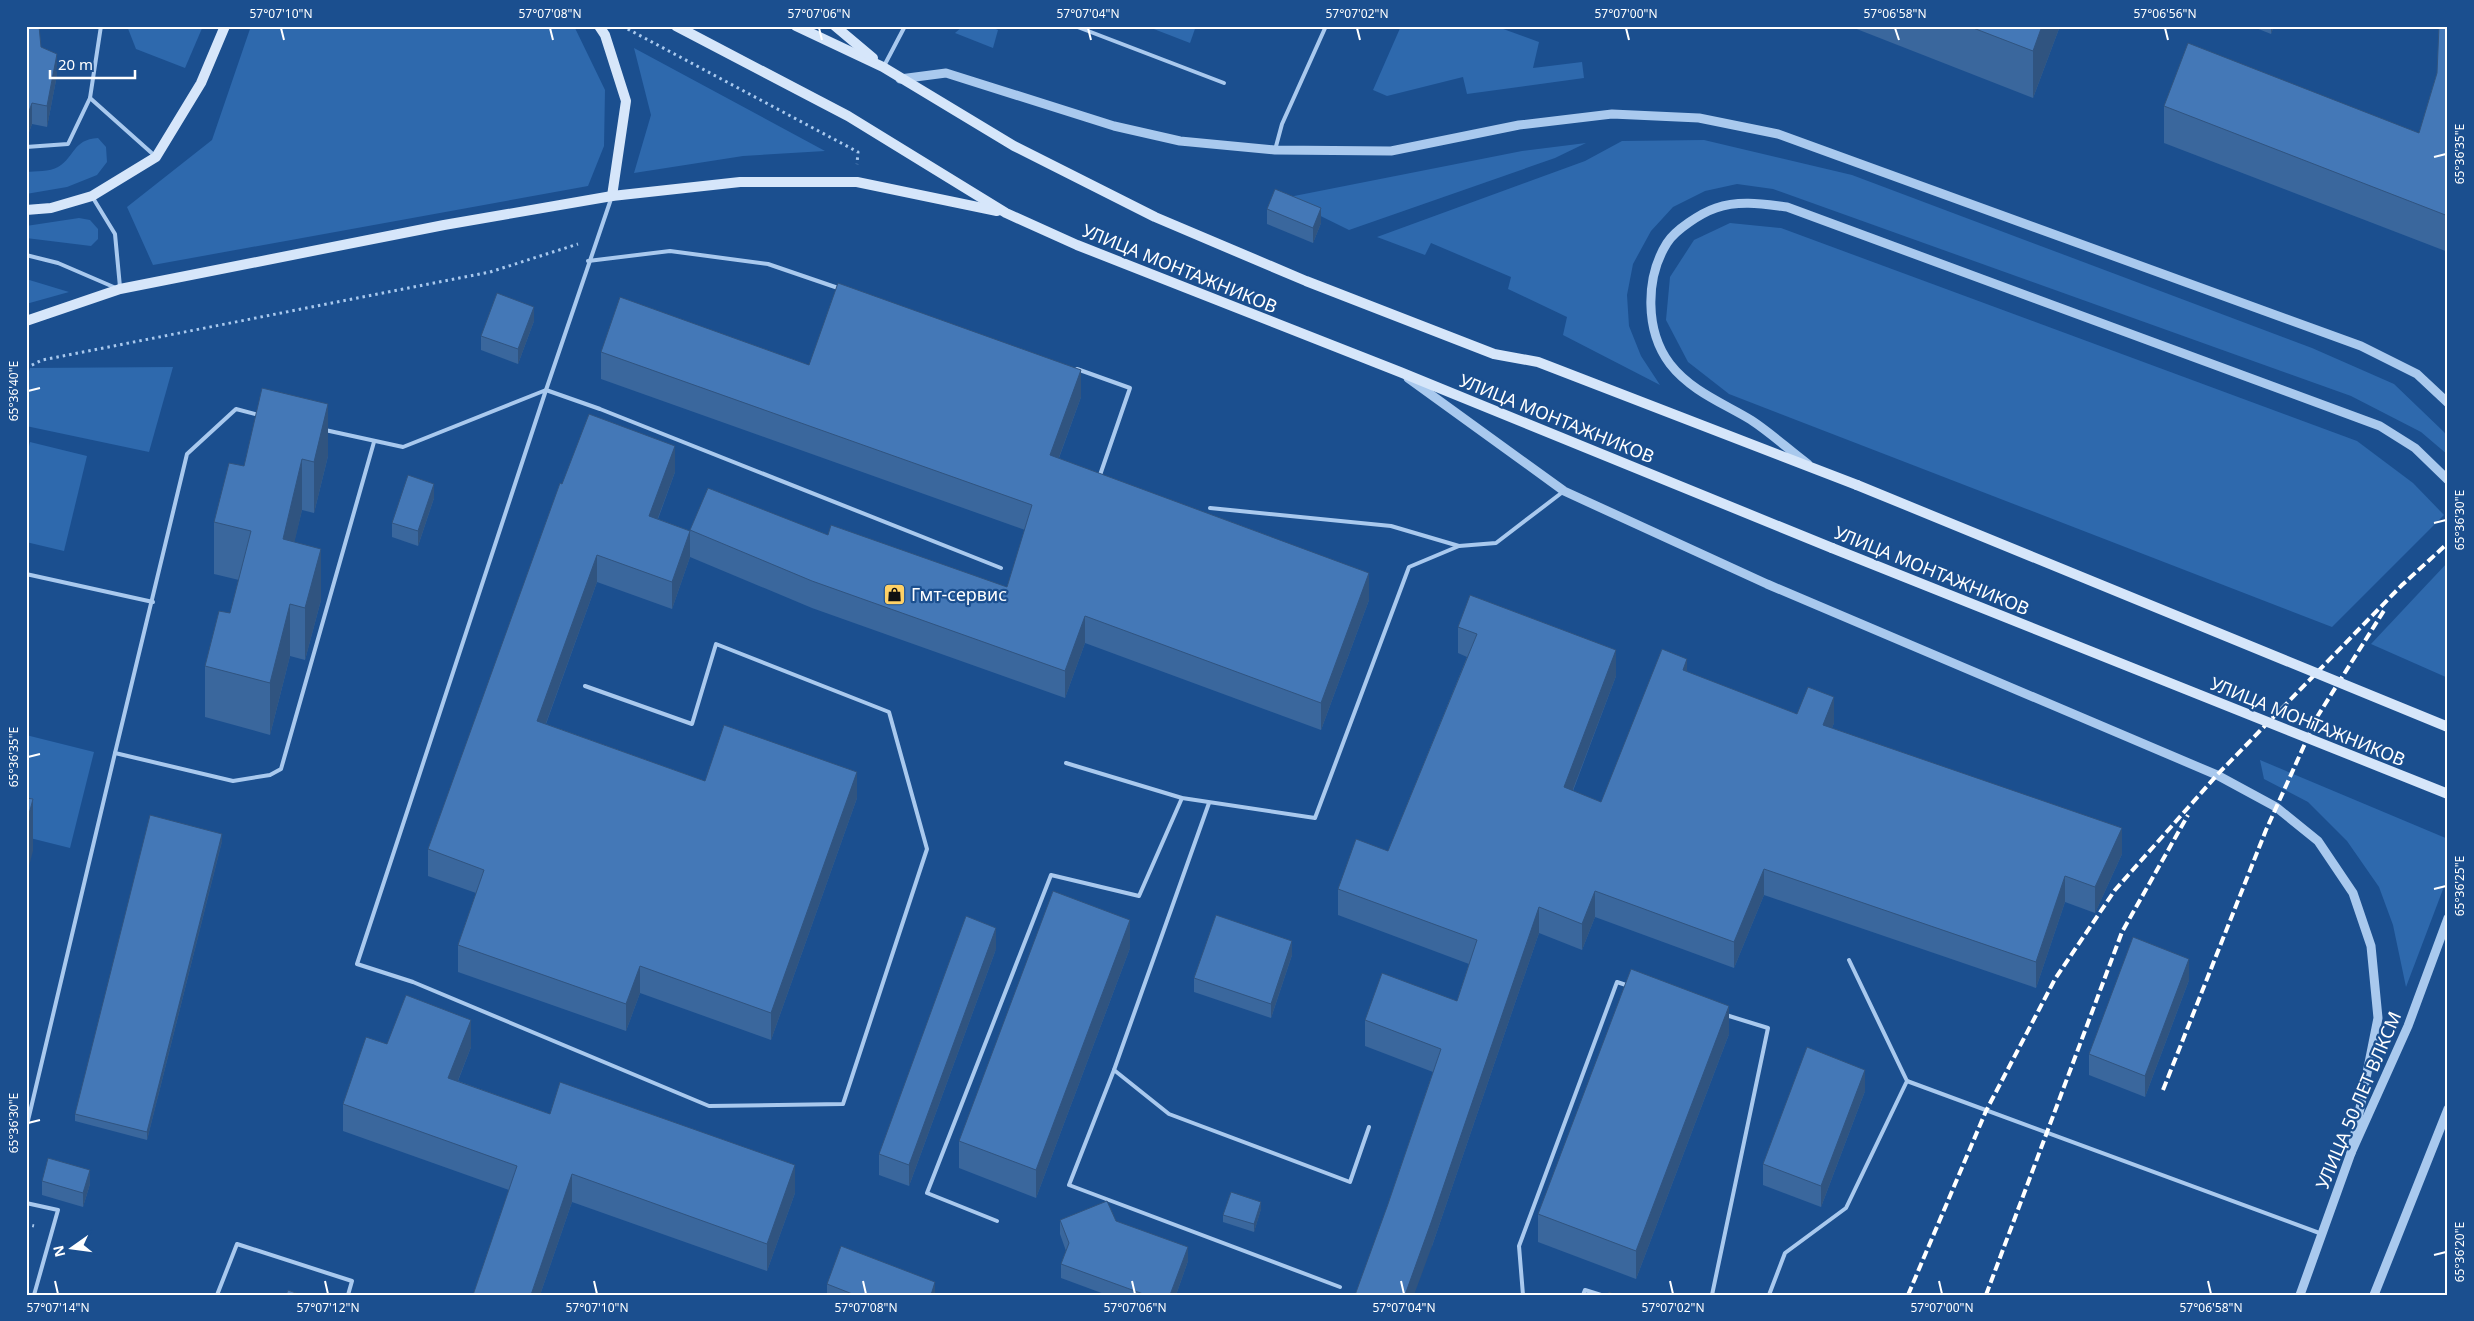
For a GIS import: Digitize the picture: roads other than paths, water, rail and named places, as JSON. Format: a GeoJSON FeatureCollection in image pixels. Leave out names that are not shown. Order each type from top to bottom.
{"type":"FeatureCollection","features":[{"type":"Feature","properties":{"kind":"main road"},"geometry":{"type":"LineString","coordinates":[[26,210],[51,208],[92,196],[156,157],[201,83],[225,26]]}},
{"type":"Feature","properties":{"kind":"main road"},"geometry":{"type":"LineString","coordinates":[[599,26],[605,35],[626,101],[612,196]]}},
{"type":"Feature","properties":{"kind":"main road","name":"УЛИЦА МОНТАЖНИКОВ"},"geometry":{"type":"LineString","coordinates":[[676,26],[848,116],[1006,213],[1076,245],[1400,372],[1832,548],[2448,794]]}},
{"type":"Feature","properties":{"kind":"main road","name":"УЛИЦА МОНТАЖНИКОВ"},"geometry":{"type":"LineString","coordinates":[[796,26],[883,67],[900,79],[1032,155],[1155,217],[1297,277],[1494,354],[1538,362],[1858,485],[2448,727]]}},
{"type":"Feature","properties":{"kind":"main road"},"geometry":{"type":"LineString","coordinates":[[835,26],[883,67]]}},
{"type":"Feature","properties":{"kind":"main road"},"geometry":{"type":"LineString","coordinates":[[26,321],[120,289],[444,225],[612,196],[740,182],[857,182],[1006,213]]}},
{"type":"Feature","properties":{"kind":"street"},"geometry":{"type":"LineString","coordinates":[[900,79],[946,73],[1114,126],[1180,141],[1275,150],[1391,151],[1519,125],[1612,114],[1699,118],[1778,134],[2361,346],[2418,374],[2448,403]]}},
{"type":"Feature","properties":{"kind":"street"},"geometry":{"type":"LineString","coordinates":[[1812,467],[1752,421],[1691,385],[1670,364],[1657,340],[1650,305],[1655,269],[1668,241],[1693,219],[1716,208],[1748,202],[1787,207],[2380,426],[2414,448],[2448,480]]}},
{"type":"Feature","properties":{"kind":"street"},"geometry":{"type":"LineString","coordinates":[[1400,372],[1564,491],[1766,584],[2216,775],[2276,806],[2318,841],[2353,894],[2371,946],[2378,1018],[2351,1153]]}},
{"type":"Feature","properties":{"kind":"street","name":"УЛИЦА 50 ЛЕТ ВЛКСМ"},"geometry":{"type":"LineString","coordinates":[[2300,1295],[2351,1153],[2408,1026],[2448,918]]}},
{"type":"Feature","properties":{"kind":"street"},"geometry":{"type":"LineString","coordinates":[[2374,1295],[2448,1109]]}},
{"type":"Feature","properties":{"kind":"lane"},"geometry":{"type":"LineString","coordinates":[[26,147],[68,144],[90,98],[101,26]]}},
{"type":"Feature","properties":{"kind":"lane"},"geometry":{"type":"LineString","coordinates":[[883,67],[905,26]]}},
{"type":"Feature","properties":{"kind":"lane"},"geometry":{"type":"LineString","coordinates":[[1075,26],[1224,83]]}},
{"type":"Feature","properties":{"kind":"lane"},"geometry":{"type":"LineString","coordinates":[[1275,150],[1282,124],[1326,26]]}},
{"type":"Feature","properties":{"kind":"lane"},"geometry":{"type":"LineString","coordinates":[[90,98],[156,157]]}},
{"type":"Feature","properties":{"kind":"lane"},"geometry":{"type":"LineString","coordinates":[[26,256],[58,263],[120,289],[115,234],[92,196]]}},
{"type":"Feature","properties":{"kind":"lane"},"geometry":{"type":"LineString","coordinates":[[585,686],[692,724],[716,644],[889,712],[927,849],[843,1104],[709,1106],[413,982],[357,964],[588,261],[612,196]]}},
{"type":"Feature","properties":{"kind":"lane"},"geometry":{"type":"LineString","coordinates":[[588,261],[670,251],[768,264],[843,289]]}},
{"type":"Feature","properties":{"kind":"lane"},"geometry":{"type":"LineString","coordinates":[[1075,368],[1130,388],[1096,485]]}},
{"type":"Feature","properties":{"kind":"lane"},"geometry":{"type":"LineString","coordinates":[[319,429],[403,447],[546,390],[600,409],[1001,568]]}},
{"type":"Feature","properties":{"kind":"lane"},"geometry":{"type":"LineString","coordinates":[[26,1129],[187,454],[236,409],[264,416]]}},
{"type":"Feature","properties":{"kind":"lane"},"geometry":{"type":"LineString","coordinates":[[115,753],[233,781],[270,775],[280,769],[374,442]]}},
{"type":"Feature","properties":{"kind":"lane"},"geometry":{"type":"LineString","coordinates":[[1066,763],[1182,798],[1315,818],[1409,567],[1459,546],[1496,542],[1564,491]]}},
{"type":"Feature","properties":{"kind":"lane"},"geometry":{"type":"LineString","coordinates":[[1210,508],[1391,526],[1459,546]]}},
{"type":"Feature","properties":{"kind":"lane"},"geometry":{"type":"LineString","coordinates":[[26,574],[153,602]]}},
{"type":"Feature","properties":{"kind":"lane"},"geometry":{"type":"LineString","coordinates":[[997,1221],[927,1193],[1051,874],[1139,896],[1182,798]]}},
{"type":"Feature","properties":{"kind":"lane"},"geometry":{"type":"LineString","coordinates":[[1209,803],[1114,1070],[1069,1185],[1340,1287]]}},
{"type":"Feature","properties":{"kind":"lane"},"geometry":{"type":"LineString","coordinates":[[1849,960],[1907,1081],[2322,1234]]}},
{"type":"Feature","properties":{"kind":"lane"},"geometry":{"type":"LineString","coordinates":[[1523,1295],[1520,1246],[1603,1018],[1617,982],[1636,988]]}},
{"type":"Feature","properties":{"kind":"lane"},"geometry":{"type":"LineString","coordinates":[[1712,1295],[1768,1028],[1721,1014]]}},
{"type":"Feature","properties":{"kind":"lane"},"geometry":{"type":"LineString","coordinates":[[1114,1070],[1169,1114],[1350,1182],[1368,1127]]}},
{"type":"Feature","properties":{"kind":"lane"},"geometry":{"type":"LineString","coordinates":[[1769,1295],[1785,1253],[1846,1208],[1907,1081]]}},
{"type":"Feature","properties":{"kind":"lane"},"geometry":{"type":"LineString","coordinates":[[26,1203],[58,1210],[34,1295]]}},
{"type":"Feature","properties":{"kind":"lane"},"geometry":{"type":"LineString","coordinates":[[217,1295],[237,1244],[352,1281],[348,1295]]}},
{"type":"Feature","properties":{"kind":"lane"},"geometry":{"type":"LineString","coordinates":[[1583,1295],[1585,1290],[1601,1295]]}},
{"type":"Feature","properties":{"kind":"railway"},"geometry":{"type":"LineString","coordinates":[[1908,1295],[1986,1111],[2055,979],[2115,890],[2217,775],[2402,585],[2448,543]]}},
{"type":"Feature","properties":{"kind":"railway"},"geometry":{"type":"LineString","coordinates":[[2163,1090],[2266,830],[2317,717],[2385,609]]}},
{"type":"Feature","properties":{"kind":"railway"},"geometry":{"type":"LineString","coordinates":[[1986,1295],[2122,932],[2188,815]]}},
{"type":"Feature","properties":{"kind":"place","name":"Гмт-сервис"},"geometry":{"type":"Point","coordinates":[895,594]}}]}
